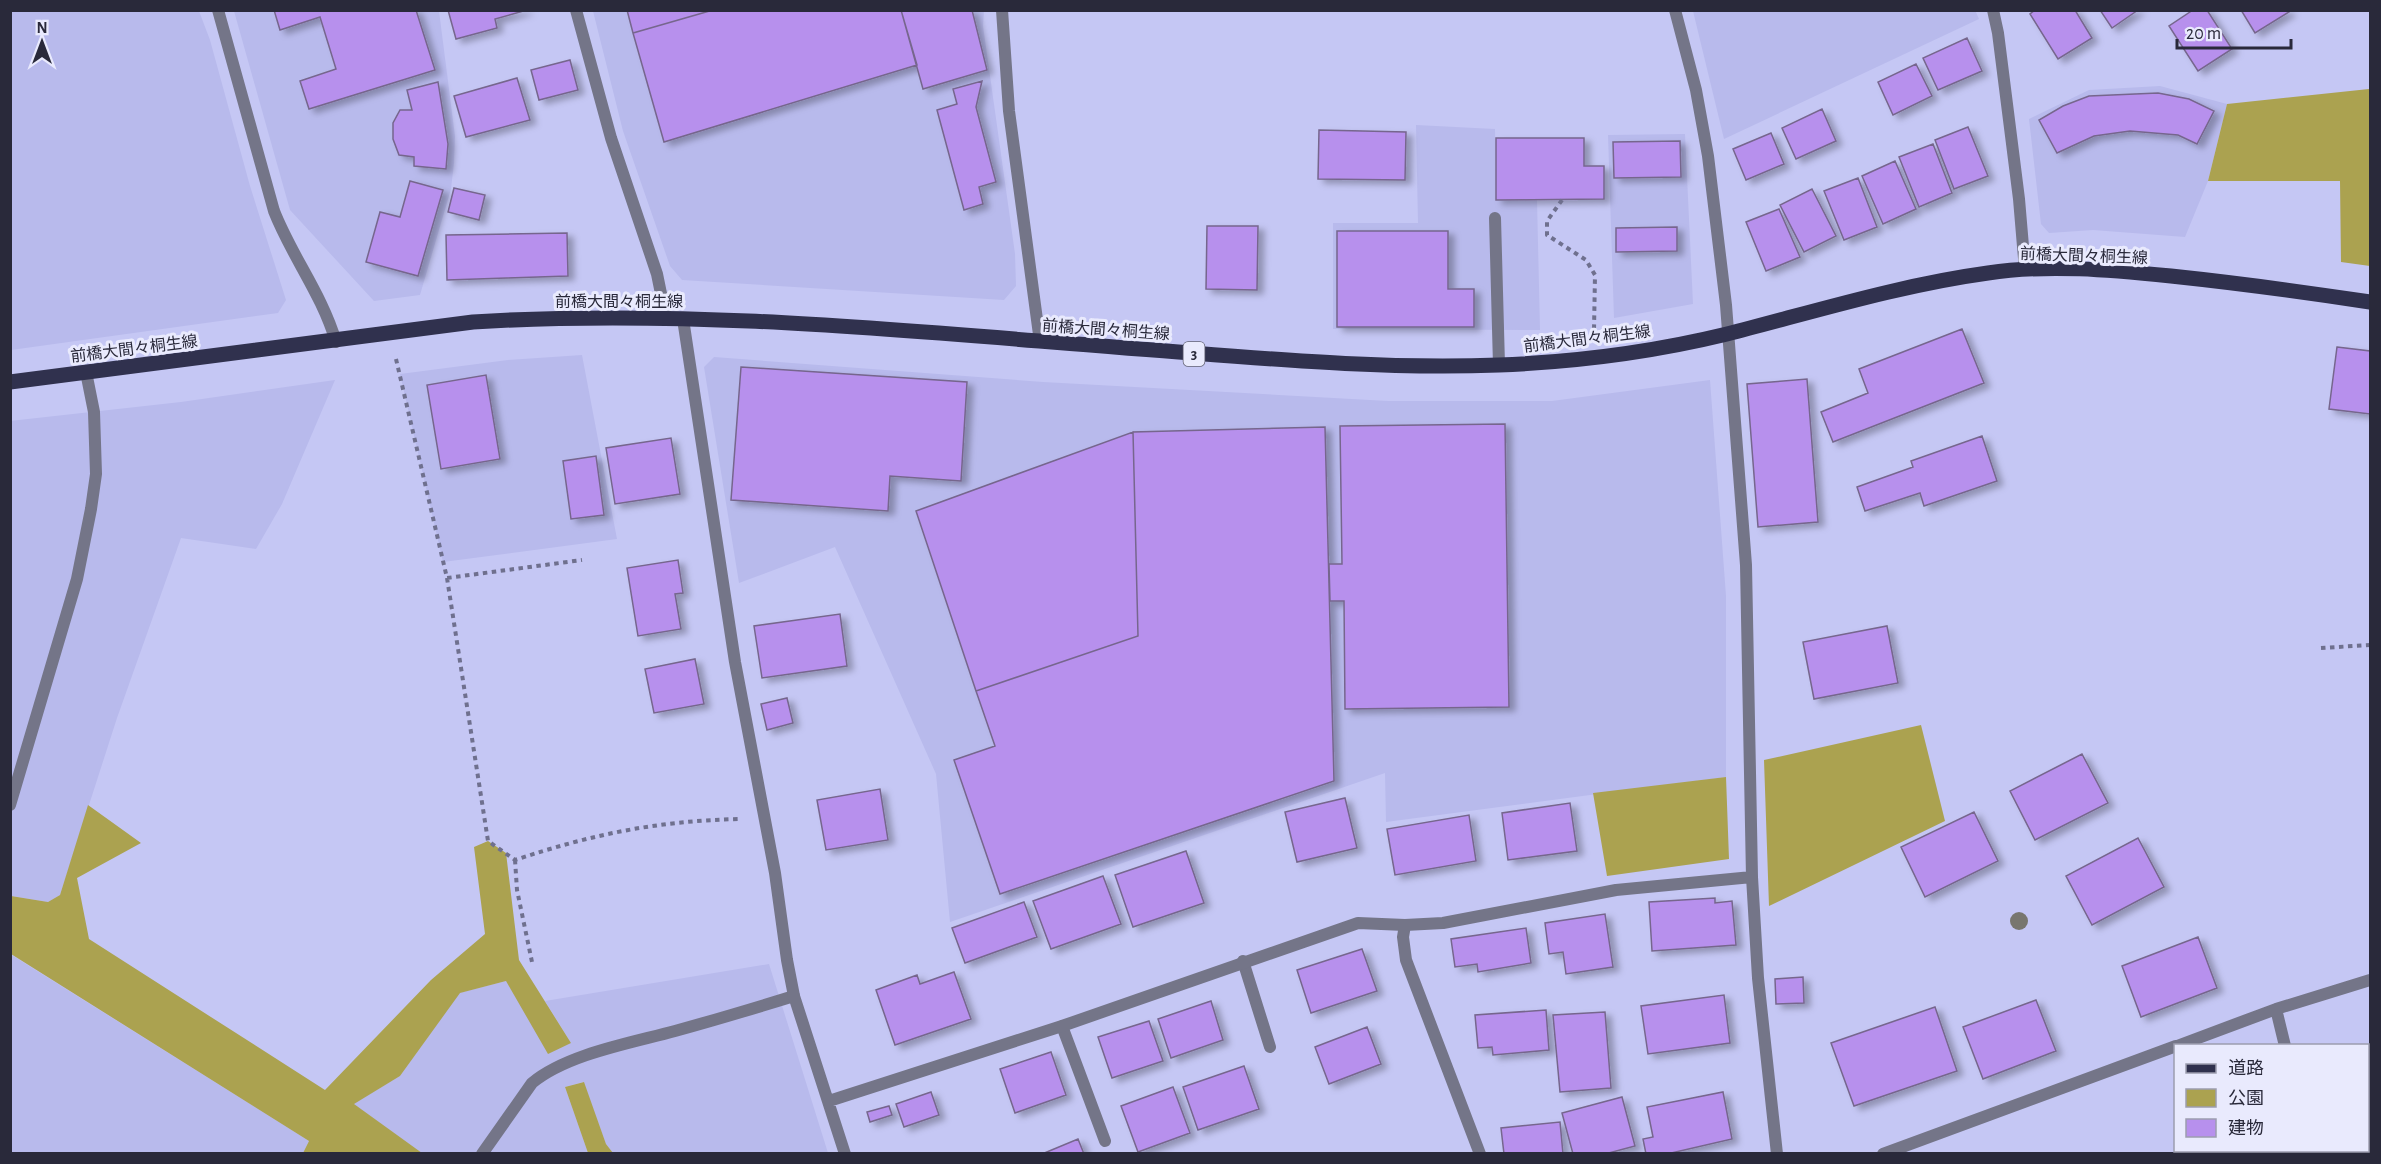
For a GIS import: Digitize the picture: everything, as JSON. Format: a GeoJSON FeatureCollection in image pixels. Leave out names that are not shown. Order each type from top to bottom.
{"type":"FeatureCollection","features":[{"type":"Feature","properties":{"kind":"main road","name":"前橋大間々桐生線"},"geometry":{"type":"LineString","coordinates":[[10,382],[391,335],[473,322],[533,318],[666,318],[951,334],[1364,365],[1500,365],[1578,360],[1683,344],[1942,281],[1993,272],[2061,269],[2148,274],[2256,285],[2370,302]]}},
{"type":"Feature","properties":{"kind":"street"},"geometry":{"type":"LineString","coordinates":[[218,10],[274,211],[283,235],[321,299],[336,342]]}},
{"type":"Feature","properties":{"kind":"street"},"geometry":{"type":"LineString","coordinates":[[576,10],[611,138],[657,274],[666,318]]}},
{"type":"Feature","properties":{"kind":"street"},"geometry":{"type":"LineString","coordinates":[[1002,10],[1009,111],[1040,342]]}},
{"type":"Feature","properties":{"kind":"street"},"geometry":{"type":"LineString","coordinates":[[1675,10],[1695,90],[1708,156],[1727,334],[1746,565],[1752,877],[1758,978],[1777,1154]]}},
{"type":"Feature","properties":{"kind":"street"},"geometry":{"type":"LineString","coordinates":[[1993,11],[1998,33],[2019,199],[2025,270]]}},
{"type":"Feature","properties":{"kind":"street"},"geometry":{"type":"LineString","coordinates":[[1495,218],[1500,365]]}},
{"type":"Feature","properties":{"kind":"street"},"geometry":{"type":"LineString","coordinates":[[683,319],[735,662],[794,996],[845,1154]]}},
{"type":"Feature","properties":{"kind":"street"},"geometry":{"type":"LineString","coordinates":[[10,805],[77,579],[92,509],[96,474],[94,412],[86,372]]}},
{"type":"Feature","properties":{"kind":"street"},"geometry":{"type":"LineString","coordinates":[[829,1101],[1062,1026],[1243,961],[1358,923],[1405,925],[1443,923],[1616,890],[1752,877]]}},
{"type":"Feature","properties":{"kind":"street"},"geometry":{"type":"LineString","coordinates":[[1405,925],[1402,937],[1406,960],[1480,1154]]}},
{"type":"Feature","properties":{"kind":"street"},"geometry":{"type":"LineString","coordinates":[[1243,961],[1270,1047]]}},
{"type":"Feature","properties":{"kind":"street"},"geometry":{"type":"LineString","coordinates":[[2181,1044],[2276,1009],[2370,980]]}},
{"type":"Feature","properties":{"kind":"street"},"geometry":{"type":"LineString","coordinates":[[482,1154],[532,1083],[542,1075],[580,1059],[623,1045],[794,996]]}},
{"type":"Feature","properties":{"kind":"street"},"geometry":{"type":"LineString","coordinates":[[2276,1009],[2285,1044]]}},
{"type":"Feature","properties":{"kind":"street"},"geometry":{"type":"LineString","coordinates":[[1062,1026],[1105,1141]]}},
{"type":"Feature","properties":{"kind":"street"},"geometry":{"type":"LineString","coordinates":[[1883,1154],[2174,1047]]}},
{"type":"Feature","properties":{"kind":"path"},"geometry":{"type":"LineString","coordinates":[[1562,200],[1547,221],[1547,235],[1586,260],[1595,275],[1594,330]]}},
{"type":"Feature","properties":{"kind":"path"},"geometry":{"type":"LineString","coordinates":[[391,335],[447,578],[488,842],[515,860]]}},
{"type":"Feature","properties":{"kind":"path"},"geometry":{"type":"LineString","coordinates":[[447,578],[582,560]]}},
{"type":"Feature","properties":{"kind":"path"},"geometry":{"type":"LineString","coordinates":[[2321,648],[2370,645]]}},
{"type":"Feature","properties":{"kind":"path"},"geometry":{"type":"LineString","coordinates":[[515,860],[603,833],[644,825],[764,818]]}},
{"type":"Feature","properties":{"kind":"path"},"geometry":{"type":"LineString","coordinates":[[515,860],[517,890],[532,962]]}},
{"type":"Feature","properties":{"kind":"shaded area"},"geometry":{"type":"Polygon","coordinates":[[[1975,10],[1979,19],[1724,139],[1693,11],[1975,10]]]}},
{"type":"Feature","properties":{"kind":"shaded area"},"geometry":{"type":"Polygon","coordinates":[[[10,11],[199,11],[210,40],[250,186],[286,300],[278,313],[11,350],[10,11]]]}},
{"type":"Feature","properties":{"kind":"shaded area"},"geometry":{"type":"Polygon","coordinates":[[[234,11],[439,11],[455,136],[454,163],[451,189],[420,295],[374,301],[290,210],[234,11]]]}},
{"type":"Feature","properties":{"kind":"shaded area"},"geometry":{"type":"Polygon","coordinates":[[[593,11],[984,11],[983,26],[1015,254],[1016,286],[1004,300],[682,280],[670,266],[623,131],[593,11]]]}},
{"type":"Feature","properties":{"kind":"shaded area"},"geometry":{"type":"Polygon","coordinates":[[[2160,86],[2227,104],[2208,181],[2185,237],[2093,230],[2049,233],[2041,224],[2029,119],[2089,90],[2160,86]]]}},
{"type":"Feature","properties":{"kind":"shaded area"},"geometry":{"type":"Polygon","coordinates":[[[1416,125],[1495,129],[1496,199],[1537,200],[1540,330],[1333,329],[1333,223],[1418,223],[1416,125]]]}},
{"type":"Feature","properties":{"kind":"shaded area"},"geometry":{"type":"Polygon","coordinates":[[[1685,134],[1693,304],[1614,318],[1608,135],[1685,134]]]}},
{"type":"Feature","properties":{"kind":"shaded area"},"geometry":{"type":"Polygon","coordinates":[[[582,355],[617,539],[443,562],[400,374],[508,360],[582,355]]]}},
{"type":"Feature","properties":{"kind":"shaded area"},"geometry":{"type":"Polygon","coordinates":[[[714,357],[1043,382],[1388,401],[1552,401],[1710,380],[1726,596],[1726,777],[1386,822],[1385,773],[950,922],[936,774],[835,547],[739,583],[704,367],[714,357]]]}},
{"type":"Feature","properties":{"kind":"shaded area"},"geometry":{"type":"Polygon","coordinates":[[[335,380],[282,504],[256,549],[181,538],[117,718],[60,895],[48,902],[11,896],[10,421],[181,402],[335,380]]]}},
{"type":"Feature","properties":{"kind":"shaded area"},"geometry":{"type":"Polygon","coordinates":[[[10,954],[309,1141],[303,1153],[11,1153],[10,954]]]}},
{"type":"Feature","properties":{"kind":"shaded area"},"geometry":{"type":"Polygon","coordinates":[[[769,964],[828,1153],[613,1153],[606,1144],[583,1082],[565,1087],[588,1153],[422,1153],[353,1104],[400,1076],[459,993],[506,981],[571,1043],[545,1001],[769,964]]]}},
{"type":"Feature","properties":{"kind":"green space"},"geometry":{"type":"Polygon","coordinates":[[[2369,89],[2370,266],[2341,262],[2340,181],[2208,181],[2227,104],[2369,89]]]}},
{"type":"Feature","properties":{"kind":"green space"},"geometry":{"type":"Polygon","coordinates":[[[1921,725],[1945,821],[1769,906],[1764,760],[1921,725]]]}},
{"type":"Feature","properties":{"kind":"green space"},"geometry":{"type":"Polygon","coordinates":[[[1726,777],[1729,859],[1607,876],[1593,793],[1726,777]]]}},
{"type":"Feature","properties":{"kind":"green space"},"geometry":{"type":"Polygon","coordinates":[[[88,805],[141,843],[77,878],[89,939],[325,1090],[431,980],[485,934],[474,847],[488,841],[506,853],[519,960],[571,1043],[548,1054],[506,981],[460,993],[400,1076],[354,1104],[422,1153],[303,1153],[309,1141],[11,954],[11,896],[48,902],[60,895],[88,805]]]}},
{"type":"Feature","properties":{"kind":"green space"},"geometry":{"type":"Polygon","coordinates":[[[584,1082],[606,1144],[613,1153],[588,1153],[565,1087],[584,1082]]]}},
{"type":"Feature","properties":{"kind":"building"},"geometry":{"type":"Polygon","coordinates":[[[274,10],[416,10],[435,70],[309,109],[300,81],[336,69],[320,17],[280,30],[274,10]]]}},
{"type":"Feature","properties":{"kind":"building"},"geometry":{"type":"Polygon","coordinates":[[[448,10],[527,10],[495,19],[497,28],[456,39],[448,10]]]}},
{"type":"Feature","properties":{"kind":"building"},"geometry":{"type":"Polygon","coordinates":[[[627,10],[713,10],[633,33],[627,10]]]}},
{"type":"Feature","properties":{"kind":"building"},"geometry":{"type":"Polygon","coordinates":[[[713,10],[901,10],[917,65],[664,142],[633,33],[713,10]]]}},
{"type":"Feature","properties":{"kind":"building"},"geometry":{"type":"Polygon","coordinates":[[[901,10],[972,10],[987,70],[923,89],[901,10]]]}},
{"type":"Feature","properties":{"kind":"building"},"geometry":{"type":"Polygon","coordinates":[[[2035,10],[2075,10],[2092,38],[2058,59],[2030,14],[2035,10]]]}},
{"type":"Feature","properties":{"kind":"building"},"geometry":{"type":"Polygon","coordinates":[[[2100,10],[2138,10],[2112,28],[2100,10]]]}},
{"type":"Feature","properties":{"kind":"building"},"geometry":{"type":"Polygon","coordinates":[[[2193,10],[2207,10],[2232,49],[2198,71],[2169,26],[2193,10]]]}},
{"type":"Feature","properties":{"kind":"building"},"geometry":{"type":"Polygon","coordinates":[[[2241,10],[2288,10],[2289,12],[2255,33],[2241,10]]]}},
{"type":"Feature","properties":{"kind":"building"},"geometry":{"type":"Polygon","coordinates":[[[1967,38],[1982,71],[1938,90],[1923,58],[1967,38]]]}},
{"type":"Feature","properties":{"kind":"building"},"geometry":{"type":"Polygon","coordinates":[[[570,60],[578,90],[539,100],[531,70],[570,60]]]}},
{"type":"Feature","properties":{"kind":"building"},"geometry":{"type":"Polygon","coordinates":[[[1916,64],[1932,96],[1893,115],[1878,82],[1916,64]]]}},
{"type":"Feature","properties":{"kind":"building"},"geometry":{"type":"Polygon","coordinates":[[[517,78],[530,120],[466,137],[454,96],[517,78]]]}},
{"type":"Feature","properties":{"kind":"building"},"geometry":{"type":"Polygon","coordinates":[[[982,81],[976,107],[996,182],[979,187],[983,204],[964,210],[937,110],[957,104],[953,89],[982,81]]]}},
{"type":"Feature","properties":{"kind":"building"},"geometry":{"type":"Polygon","coordinates":[[[438,82],[448,144],[446,169],[414,166],[414,157],[399,155],[393,139],[393,123],[400,110],[412,110],[407,90],[438,82]]]}},
{"type":"Feature","properties":{"kind":"building"},"geometry":{"type":"Polygon","coordinates":[[[2158,93],[2189,99],[2214,111],[2197,144],[2178,135],[2130,131],[2094,136],[2057,153],[2039,120],[2063,106],[2089,96],[2158,93]]]}},
{"type":"Feature","properties":{"kind":"building"},"geometry":{"type":"Polygon","coordinates":[[[1822,109],[1836,141],[1796,159],[1782,128],[1822,109]]]}},
{"type":"Feature","properties":{"kind":"building"},"geometry":{"type":"Polygon","coordinates":[[[1968,127],[1988,176],[1954,189],[1935,140],[1968,127]]]}},
{"type":"Feature","properties":{"kind":"building"},"geometry":{"type":"Polygon","coordinates":[[[1319,130],[1406,132],[1405,180],[1318,179],[1319,130]]]}},
{"type":"Feature","properties":{"kind":"building"},"geometry":{"type":"Polygon","coordinates":[[[1771,133],[1784,164],[1746,180],[1733,149],[1771,133]]]}},
{"type":"Feature","properties":{"kind":"building"},"geometry":{"type":"Polygon","coordinates":[[[1496,138],[1584,138],[1584,166],[1604,166],[1604,199],[1496,200],[1496,138]]]}},
{"type":"Feature","properties":{"kind":"building"},"geometry":{"type":"Polygon","coordinates":[[[1680,141],[1681,177],[1614,178],[1613,142],[1680,141]]]}},
{"type":"Feature","properties":{"kind":"building"},"geometry":{"type":"Polygon","coordinates":[[[1933,144],[1952,193],[1919,207],[1899,157],[1933,144]]]}},
{"type":"Feature","properties":{"kind":"building"},"geometry":{"type":"Polygon","coordinates":[[[1895,161],[1916,209],[1883,224],[1862,176],[1895,161]]]}},
{"type":"Feature","properties":{"kind":"building"},"geometry":{"type":"Polygon","coordinates":[[[1858,178],[1877,227],[1844,240],[1824,191],[1858,178]]]}},
{"type":"Feature","properties":{"kind":"building"},"geometry":{"type":"Polygon","coordinates":[[[410,181],[443,190],[418,276],[366,262],[380,212],[400,217],[410,181]]]}},
{"type":"Feature","properties":{"kind":"building"},"geometry":{"type":"Polygon","coordinates":[[[454,188],[485,195],[479,220],[448,212],[454,188]]]}},
{"type":"Feature","properties":{"kind":"building"},"geometry":{"type":"Polygon","coordinates":[[[1812,189],[1836,236],[1804,252],[1780,205],[1812,189]]]}},
{"type":"Feature","properties":{"kind":"building"},"geometry":{"type":"Polygon","coordinates":[[[1779,209],[1800,257],[1766,271],[1746,222],[1779,209]]]}},
{"type":"Feature","properties":{"kind":"building"},"geometry":{"type":"Polygon","coordinates":[[[1207,226],[1258,226],[1257,290],[1206,289],[1207,226]]]}},
{"type":"Feature","properties":{"kind":"building"},"geometry":{"type":"Polygon","coordinates":[[[1677,227],[1677,251],[1616,252],[1616,228],[1677,227]]]}},
{"type":"Feature","properties":{"kind":"building"},"geometry":{"type":"Polygon","coordinates":[[[1337,231],[1448,231],[1448,289],[1474,289],[1474,327],[1337,327],[1337,231]]]}},
{"type":"Feature","properties":{"kind":"building"},"geometry":{"type":"Polygon","coordinates":[[[567,233],[568,276],[447,280],[446,235],[567,233]]]}},
{"type":"Feature","properties":{"kind":"building"},"geometry":{"type":"Polygon","coordinates":[[[1962,329],[1984,383],[1833,442],[1821,412],[1868,393],[1859,369],[1962,329]]]}},
{"type":"Feature","properties":{"kind":"building"},"geometry":{"type":"Polygon","coordinates":[[[2337,347],[2370,351],[2370,414],[2329,409],[2337,347]]]}},
{"type":"Feature","properties":{"kind":"building"},"geometry":{"type":"Polygon","coordinates":[[[741,367],[967,382],[961,481],[890,476],[888,511],[731,500],[741,367]]]}},
{"type":"Feature","properties":{"kind":"building"},"geometry":{"type":"Polygon","coordinates":[[[486,375],[500,459],[441,469],[427,385],[486,375]]]}},
{"type":"Feature","properties":{"kind":"building"},"geometry":{"type":"Polygon","coordinates":[[[1807,379],[1818,522],[1758,527],[1747,384],[1807,379]]]}},
{"type":"Feature","properties":{"kind":"building"},"geometry":{"type":"Polygon","coordinates":[[[1505,424],[1509,707],[1345,709],[1344,601],[1330,601],[1329,564],[1342,564],[1340,426],[1505,424]]]}},
{"type":"Feature","properties":{"kind":"building"},"geometry":{"type":"Polygon","coordinates":[[[1325,427],[1334,781],[1000,894],[954,760],[995,746],[976,691],[1138,636],[1133,432],[1325,427]]]}},
{"type":"Feature","properties":{"kind":"building"},"geometry":{"type":"Polygon","coordinates":[[[1133,432],[1138,636],[976,691],[916,511],[1133,432]]]}},
{"type":"Feature","properties":{"kind":"building"},"geometry":{"type":"Polygon","coordinates":[[[1982,436],[1997,481],[1924,506],[1920,493],[1865,511],[1857,487],[1913,467],[1911,461],[1982,436]]]}},
{"type":"Feature","properties":{"kind":"building"},"geometry":{"type":"Polygon","coordinates":[[[671,438],[680,494],[615,504],[606,448],[671,438]]]}},
{"type":"Feature","properties":{"kind":"building"},"geometry":{"type":"Polygon","coordinates":[[[596,456],[604,515],[571,519],[563,461],[596,456]]]}},
{"type":"Feature","properties":{"kind":"building"},"geometry":{"type":"Polygon","coordinates":[[[678,560],[683,593],[675,594],[681,629],[638,636],[627,568],[678,560]]]}},
{"type":"Feature","properties":{"kind":"building"},"geometry":{"type":"Polygon","coordinates":[[[840,614],[847,666],[762,678],[754,626],[840,614]]]}},
{"type":"Feature","properties":{"kind":"building"},"geometry":{"type":"Polygon","coordinates":[[[1887,626],[1898,683],[1814,699],[1803,642],[1887,626]]]}},
{"type":"Feature","properties":{"kind":"building"},"geometry":{"type":"Polygon","coordinates":[[[695,659],[704,704],[654,713],[645,669],[695,659]]]}},
{"type":"Feature","properties":{"kind":"building"},"geometry":{"type":"Polygon","coordinates":[[[787,698],[793,723],[767,730],[761,704],[787,698]]]}},
{"type":"Feature","properties":{"kind":"building"},"geometry":{"type":"Polygon","coordinates":[[[2082,754],[2108,803],[2035,840],[2010,791],[2082,754]]]}},
{"type":"Feature","properties":{"kind":"building"},"geometry":{"type":"Polygon","coordinates":[[[880,789],[888,840],[826,850],[817,800],[880,789]]]}},
{"type":"Feature","properties":{"kind":"building"},"geometry":{"type":"Polygon","coordinates":[[[1345,798],[1357,848],[1297,862],[1285,812],[1345,798]]]}},
{"type":"Feature","properties":{"kind":"building"},"geometry":{"type":"Polygon","coordinates":[[[1570,803],[1577,851],[1508,860],[1502,813],[1570,803]]]}},
{"type":"Feature","properties":{"kind":"building"},"geometry":{"type":"Polygon","coordinates":[[[1974,812],[1998,861],[1925,897],[1901,847],[1974,812]]]}},
{"type":"Feature","properties":{"kind":"building"},"geometry":{"type":"Polygon","coordinates":[[[1469,815],[1476,861],[1395,875],[1387,829],[1469,815]]]}},
{"type":"Feature","properties":{"kind":"building"},"geometry":{"type":"Polygon","coordinates":[[[2138,838],[2164,887],[2092,925],[2066,876],[2138,838]]]}},
{"type":"Feature","properties":{"kind":"building"},"geometry":{"type":"Polygon","coordinates":[[[1186,851],[1204,903],[1133,927],[1115,875],[1186,851]]]}},
{"type":"Feature","properties":{"kind":"building"},"geometry":{"type":"Polygon","coordinates":[[[1103,876],[1121,924],[1051,949],[1033,901],[1103,876]]]}},
{"type":"Feature","properties":{"kind":"building"},"geometry":{"type":"Polygon","coordinates":[[[1715,898],[1715,903],[1732,901],[1736,945],[1652,951],[1649,902],[1715,898]]]}},
{"type":"Feature","properties":{"kind":"building"},"geometry":{"type":"Polygon","coordinates":[[[1024,902],[1037,937],[965,963],[952,928],[1024,902]]]}},
{"type":"Feature","properties":{"kind":"building"},"geometry":{"type":"Polygon","coordinates":[[[1605,914],[1613,967],[1566,974],[1563,952],[1549,954],[1545,923],[1605,914]]]}},
{"type":"Feature","properties":{"kind":"building"},"geometry":{"type":"Polygon","coordinates":[[[1526,928],[1531,963],[1478,972],[1477,964],[1455,967],[1451,939],[1526,928]]]}},
{"type":"Feature","properties":{"kind":"building"},"geometry":{"type":"Polygon","coordinates":[[[2198,937],[2217,988],[2141,1017],[2122,966],[2198,937]]]}},
{"type":"Feature","properties":{"kind":"building"},"geometry":{"type":"Polygon","coordinates":[[[1362,949],[1377,991],[1311,1013],[1297,970],[1362,949]]]}},
{"type":"Feature","properties":{"kind":"building"},"geometry":{"type":"Polygon","coordinates":[[[954,972],[971,1019],[895,1045],[876,990],[917,975],[920,984],[954,972]]]}},
{"type":"Feature","properties":{"kind":"building"},"geometry":{"type":"Polygon","coordinates":[[[1803,977],[1804,1003],[1776,1004],[1775,979],[1803,977]]]}},
{"type":"Feature","properties":{"kind":"building"},"geometry":{"type":"Polygon","coordinates":[[[1724,995],[1730,1043],[1648,1054],[1641,1006],[1724,995]]]}},
{"type":"Feature","properties":{"kind":"building"},"geometry":{"type":"Polygon","coordinates":[[[2036,1000],[2056,1051],[1983,1079],[1963,1027],[2036,1000]]]}},
{"type":"Feature","properties":{"kind":"building"},"geometry":{"type":"Polygon","coordinates":[[[1211,1001],[1223,1040],[1171,1058],[1158,1019],[1211,1001]]]}},
{"type":"Feature","properties":{"kind":"building"},"geometry":{"type":"Polygon","coordinates":[[[1935,1007],[1957,1071],[1854,1106],[1831,1043],[1935,1007]]]}},
{"type":"Feature","properties":{"kind":"building"},"geometry":{"type":"Polygon","coordinates":[[[1546,1010],[1549,1050],[1493,1055],[1492,1047],[1478,1048],[1475,1015],[1546,1010]]]}},
{"type":"Feature","properties":{"kind":"building"},"geometry":{"type":"Polygon","coordinates":[[[1605,1012],[1611,1088],[1560,1092],[1553,1015],[1605,1012]]]}},
{"type":"Feature","properties":{"kind":"building"},"geometry":{"type":"Polygon","coordinates":[[[1149,1021],[1163,1061],[1112,1078],[1098,1037],[1149,1021]]]}},
{"type":"Feature","properties":{"kind":"building"},"geometry":{"type":"Polygon","coordinates":[[[1367,1027],[1381,1064],[1329,1084],[1315,1047],[1367,1027]]]}},
{"type":"Feature","properties":{"kind":"building"},"geometry":{"type":"Polygon","coordinates":[[[1051,1052],[1066,1095],[1015,1113],[1000,1069],[1051,1052]]]}},
{"type":"Feature","properties":{"kind":"building"},"geometry":{"type":"Polygon","coordinates":[[[1244,1066],[1259,1109],[1198,1130],[1183,1087],[1244,1066]]]}},
{"type":"Feature","properties":{"kind":"building"},"geometry":{"type":"Polygon","coordinates":[[[1173,1087],[1190,1133],[1138,1152],[1121,1106],[1173,1087]]]}},
{"type":"Feature","properties":{"kind":"building"},"geometry":{"type":"Polygon","coordinates":[[[931,1092],[939,1115],[904,1127],[896,1104],[931,1092]]]}},
{"type":"Feature","properties":{"kind":"building"},"geometry":{"type":"Polygon","coordinates":[[[1723,1092],[1732,1139],[1667,1154],[1646,1154],[1643,1139],[1653,1137],[1647,1107],[1723,1092]]]}},
{"type":"Feature","properties":{"kind":"building"},"geometry":{"type":"Polygon","coordinates":[[[1622,1097],[1635,1146],[1605,1154],[1573,1154],[1562,1113],[1622,1097]]]}},
{"type":"Feature","properties":{"kind":"building"},"geometry":{"type":"Polygon","coordinates":[[[889,1106],[892,1115],[870,1122],[867,1112],[889,1106]]]}},
{"type":"Feature","properties":{"kind":"building"},"geometry":{"type":"Polygon","coordinates":[[[1560,1122],[1563,1154],[1504,1154],[1501,1128],[1560,1122]]]}},
{"type":"Feature","properties":{"kind":"building"},"geometry":{"type":"Polygon","coordinates":[[[1078,1139],[1084,1154],[1042,1154],[1078,1139]]]}}]}
